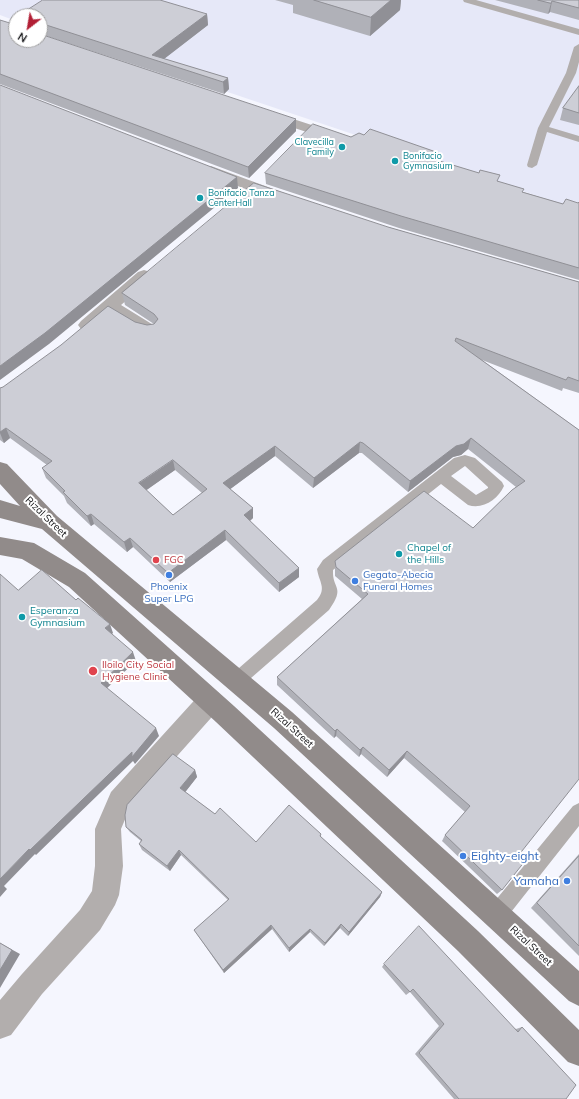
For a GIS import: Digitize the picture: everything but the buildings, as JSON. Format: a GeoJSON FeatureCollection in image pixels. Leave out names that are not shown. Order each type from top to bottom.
{"type":"FeatureCollection","features":[{"type":"Feature","properties":{"kind":"main road","name":"Rizal Street"},"geometry":{"type":"LineString","coordinates":[[0,470],[49,522],[283,720],[579,990]]}},
{"type":"Feature","properties":{"kind":"main road"},"geometry":{"type":"LineString","coordinates":[[0,509],[49,522],[26,550]]}},
{"type":"Feature","properties":{"kind":"main road"},"geometry":{"type":"LineString","coordinates":[[0,546],[26,550],[77,580],[210,701],[468,941],[579,1051]]}},
{"type":"Feature","properties":{"kind":"street"},"geometry":{"type":"LineString","coordinates":[[258,111],[304,134],[351,142]]}},
{"type":"Feature","properties":{"kind":"street"},"geometry":{"type":"LineString","coordinates":[[201,167],[296,202]]}},
{"type":"Feature","properties":{"kind":"street"},"geometry":{"type":"LineString","coordinates":[[74,335],[154,268]]}},
{"type":"Feature","properties":{"kind":"street"},"geometry":{"type":"LineString","coordinates":[[109,306],[149,330]]}},
{"type":"Feature","properties":{"kind":"street"},"geometry":{"type":"LineString","coordinates":[[0,1024],[32,984],[90,920],[105,895],[109,866],[108,828],[120,801],[210,701]]}},
{"type":"Feature","properties":{"kind":"lane"},"geometry":{"type":"LineString","coordinates":[[467,0],[579,32]]}},
{"type":"Feature","properties":{"kind":"lane"},"geometry":{"type":"LineString","coordinates":[[532,165],[543,128],[571,73],[579,47]]}},
{"type":"Feature","properties":{"kind":"lane"},"geometry":{"type":"LineString","coordinates":[[543,128],[579,139]]}},
{"type":"Feature","properties":{"kind":"lane"},"geometry":{"type":"LineString","coordinates":[[237,680],[324,604],[330,597],[332,590],[325,569],[328,565],[442,477]]}},
{"type":"Feature","properties":{"kind":"lane"},"geometry":{"type":"LineString","coordinates":[[497,914],[579,812]]}},
{"type":"Feature","properties":{"kind":"shaded area"},"geometry":{"type":"Polygon","coordinates":[[[0,0],[579,0],[579,210],[48,32],[48,8],[8,8],[8,18],[0,15],[0,0]]]}},
{"type":"Feature","properties":{"kind":"place","name":"Clavecilla Family"},"geometry":{"type":"Point","coordinates":[342,147]}},
{"type":"Feature","properties":{"kind":"place","name":"Bonifacio Gymnasium"},"geometry":{"type":"Point","coordinates":[395,161]}},
{"type":"Feature","properties":{"kind":"place","name":"Bonifacio Tanza CenterHall"},"geometry":{"type":"Point","coordinates":[200,198]}},
{"type":"Feature","properties":{"kind":"place","name":"Chapel of the Hills"},"geometry":{"type":"Point","coordinates":[399,554]}},
{"type":"Feature","properties":{"kind":"place","name":"FGC"},"geometry":{"type":"Point","coordinates":[156,560]}},
{"type":"Feature","properties":{"kind":"place","name":"Phoenix Super LPG"},"geometry":{"type":"Point","coordinates":[169,575]}},
{"type":"Feature","properties":{"kind":"place","name":"Gegato-Abecia Funeral Homes"},"geometry":{"type":"Point","coordinates":[355,581]}},
{"type":"Feature","properties":{"kind":"place","name":"Esperanza Gymnasium"},"geometry":{"type":"Point","coordinates":[22,617]}},
{"type":"Feature","properties":{"kind":"place","name":"Iloilo City Social Hygiene Clinic"},"geometry":{"type":"Point","coordinates":[93,671]}},
{"type":"Feature","properties":{"kind":"place","name":"Eighty-eight"},"geometry":{"type":"Point","coordinates":[463,856]}},
{"type":"Feature","properties":{"kind":"place","name":"Yamaha"},"geometry":{"type":"Point","coordinates":[567,881]}}]}
